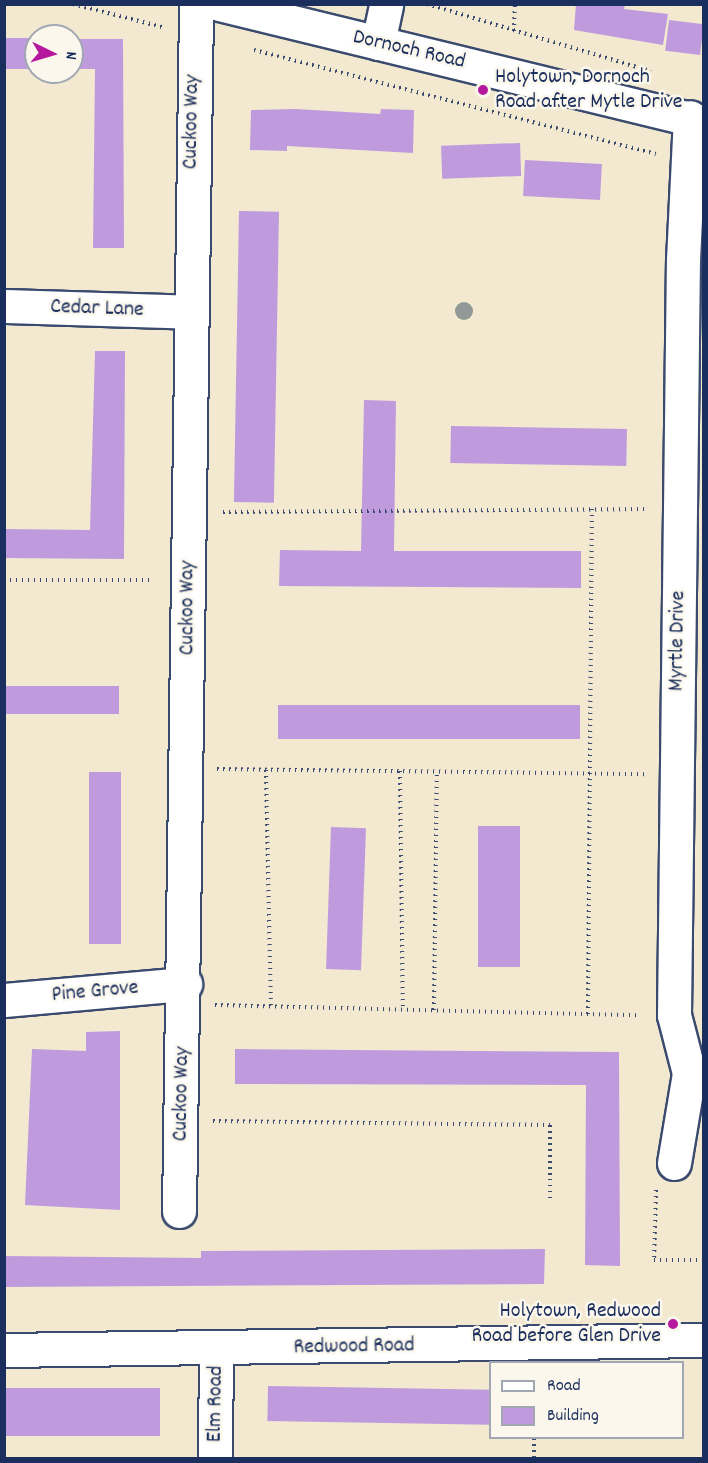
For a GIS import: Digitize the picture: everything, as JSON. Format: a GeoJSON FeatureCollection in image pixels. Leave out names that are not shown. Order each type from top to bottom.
{"type":"FeatureCollection","features":[{"type":"Feature","properties":{"kind":"street","name":"Dornoch Road"},"geometry":{"type":"LineString","coordinates":[[219,4],[697,120]]}},
{"type":"Feature","properties":{"kind":"street"},"geometry":{"type":"LineString","coordinates":[[378,43],[386,4]]}},
{"type":"Feature","properties":{"kind":"street","name":"Cuckoo Way"},"geometry":{"type":"LineString","coordinates":[[179,1211],[189,769],[190,312],[195,19]]}},
{"type":"Feature","properties":{"kind":"street","name":"Myrtle Drive"},"geometry":{"type":"LineString","coordinates":[[674,1163],[696,1082],[674,1015],[682,260],[697,120]]}},
{"type":"Feature","properties":{"kind":"street","name":"Cedar Lane"},"geometry":{"type":"LineString","coordinates":[[4,306],[190,312]]}},
{"type":"Feature","properties":{"kind":"street","name":"Pine Grove"},"geometry":{"type":"LineString","coordinates":[[4,1000],[185,994]]}},
{"type":"Feature","properties":{"kind":"street","name":"Redwood Road"},"geometry":{"type":"LineString","coordinates":[[4,1350],[216,1350],[704,1340]]}},
{"type":"Feature","properties":{"kind":"street","name":"Elm Road"},"geometry":{"type":"LineString","coordinates":[[215,1458],[216,1350]]}},
{"type":"Feature","properties":{"kind":"path"},"geometry":{"type":"LineString","coordinates":[[73,4],[195,19]]}},
{"type":"Feature","properties":{"kind":"path"},"geometry":{"type":"LineString","coordinates":[[427,4],[660,74]]}},
{"type":"Feature","properties":{"kind":"path"},"geometry":{"type":"LineString","coordinates":[[514,31],[515,4]]}},
{"type":"Feature","properties":{"kind":"path"},"geometry":{"type":"LineString","coordinates":[[251,50],[691,163]]}},
{"type":"Feature","properties":{"kind":"path"},"geometry":{"type":"LineString","coordinates":[[588,1014],[587,773],[592,507]]}},
{"type":"Feature","properties":{"kind":"path"},"geometry":{"type":"LineString","coordinates":[[189,513],[592,507],[680,510]]}},
{"type":"Feature","properties":{"kind":"path"},"geometry":{"type":"LineString","coordinates":[[4,580],[188,580]]}},
{"type":"Feature","properties":{"kind":"path"},"geometry":{"type":"LineString","coordinates":[[189,769],[675,774]]}},
{"type":"Feature","properties":{"kind":"path"},"geometry":{"type":"LineString","coordinates":[[266,770],[271,1006]]}},
{"type":"Feature","properties":{"kind":"path"},"geometry":{"type":"LineString","coordinates":[[400,771],[403,1010]]}},
{"type":"Feature","properties":{"kind":"path"},"geometry":{"type":"LineString","coordinates":[[434,1010],[437,772]]}},
{"type":"Feature","properties":{"kind":"path"},"geometry":{"type":"LineString","coordinates":[[185,994],[271,1006],[674,1015]]}},
{"type":"Feature","properties":{"kind":"path"},"geometry":{"type":"LineString","coordinates":[[182,1120],[550,1125],[550,1201]]}},
{"type":"Feature","properties":{"kind":"path"},"geometry":{"type":"LineString","coordinates":[[674,1163],[656,1175],[654,1260],[704,1260]]}},
{"type":"Feature","properties":{"kind":"path"},"geometry":{"type":"LineString","coordinates":[[534,1439],[534,1458]]}},
{"type":"Feature","properties":{"kind":"building"},"geometry":{"type":"Polygon","coordinates":[[[576,4],[625,4],[624,9],[668,14],[663,45],[574,30],[576,4]]]}},
{"type":"Feature","properties":{"kind":"building"},"geometry":{"type":"Polygon","coordinates":[[[669,20],[704,24],[700,55],[665,51],[669,20]]]}},
{"type":"Feature","properties":{"kind":"building"},"geometry":{"type":"Polygon","coordinates":[[[4,38],[24,38],[24,69],[4,69],[4,38]]]}},
{"type":"Feature","properties":{"kind":"building"},"geometry":{"type":"Polygon","coordinates":[[[84,39],[123,39],[124,248],[93,248],[95,69],[84,69],[84,39]]]}},
{"type":"Feature","properties":{"kind":"building"},"geometry":{"type":"Polygon","coordinates":[[[296,109],[380,114],[381,109],[414,110],[413,153],[287,146],[287,151],[250,150],[251,110],[296,109]]]}},
{"type":"Feature","properties":{"kind":"building"},"geometry":{"type":"Polygon","coordinates":[[[520,143],[521,176],[442,179],[441,146],[520,143]]]}},
{"type":"Feature","properties":{"kind":"building"},"geometry":{"type":"Polygon","coordinates":[[[525,160],[602,164],[600,200],[523,196],[525,160]]]}},
{"type":"Feature","properties":{"kind":"building"},"geometry":{"type":"Polygon","coordinates":[[[239,211],[279,212],[274,503],[234,502],[239,211]]]}},
{"type":"Feature","properties":{"kind":"building"},"geometry":{"type":"Polygon","coordinates":[[[95,351],[125,351],[124,559],[4,558],[4,529],[90,530],[95,351]]]}},
{"type":"Feature","properties":{"kind":"building"},"geometry":{"type":"Polygon","coordinates":[[[364,400],[396,401],[394,551],[581,551],[581,588],[279,586],[280,550],[361,551],[364,400]]]}},
{"type":"Feature","properties":{"kind":"building"},"geometry":{"type":"Polygon","coordinates":[[[451,426],[627,429],[626,466],[450,463],[451,426]]]}},
{"type":"Feature","properties":{"kind":"building"},"geometry":{"type":"Polygon","coordinates":[[[4,686],[119,686],[119,714],[4,714],[4,686]]]}},
{"type":"Feature","properties":{"kind":"building"},"geometry":{"type":"Polygon","coordinates":[[[278,705],[580,705],[580,739],[278,739],[278,705]]]}},
{"type":"Feature","properties":{"kind":"building"},"geometry":{"type":"Polygon","coordinates":[[[89,772],[121,772],[121,944],[89,944],[89,772]]]}},
{"type":"Feature","properties":{"kind":"building"},"geometry":{"type":"Polygon","coordinates":[[[478,826],[520,826],[520,967],[478,967],[478,826]]]}},
{"type":"Feature","properties":{"kind":"building"},"geometry":{"type":"Polygon","coordinates":[[[331,827],[366,828],[361,970],[326,969],[331,827]]]}},
{"type":"Feature","properties":{"kind":"building"},"geometry":{"type":"Polygon","coordinates":[[[120,1031],[120,1210],[25,1205],[32,1049],[86,1051],[86,1032],[120,1031]]]}},
{"type":"Feature","properties":{"kind":"building"},"geometry":{"type":"Polygon","coordinates":[[[235,1049],[619,1052],[620,1266],[585,1265],[586,1085],[235,1084],[235,1049]]]}},
{"type":"Feature","properties":{"kind":"building"},"geometry":{"type":"Polygon","coordinates":[[[545,1249],[544,1284],[4,1287],[4,1256],[201,1258],[201,1251],[545,1249]]]}},
{"type":"Feature","properties":{"kind":"building"},"geometry":{"type":"Polygon","coordinates":[[[268,1386],[489,1390],[489,1425],[267,1421],[268,1386]]]}},
{"type":"Feature","properties":{"kind":"building"},"geometry":{"type":"Polygon","coordinates":[[[4,1388],[160,1388],[160,1436],[4,1436],[4,1388]]]}},
{"type":"Feature","properties":{"kind":"place","name":"Holytown, Dornoch Road after Mytle Drive"},"geometry":{"type":"Point","coordinates":[483,90]}},
{"type":"Feature","properties":{"kind":"place","name":"Holytown, Redwood Road before Glen Drive"},"geometry":{"type":"Point","coordinates":[673,1324]}}]}
